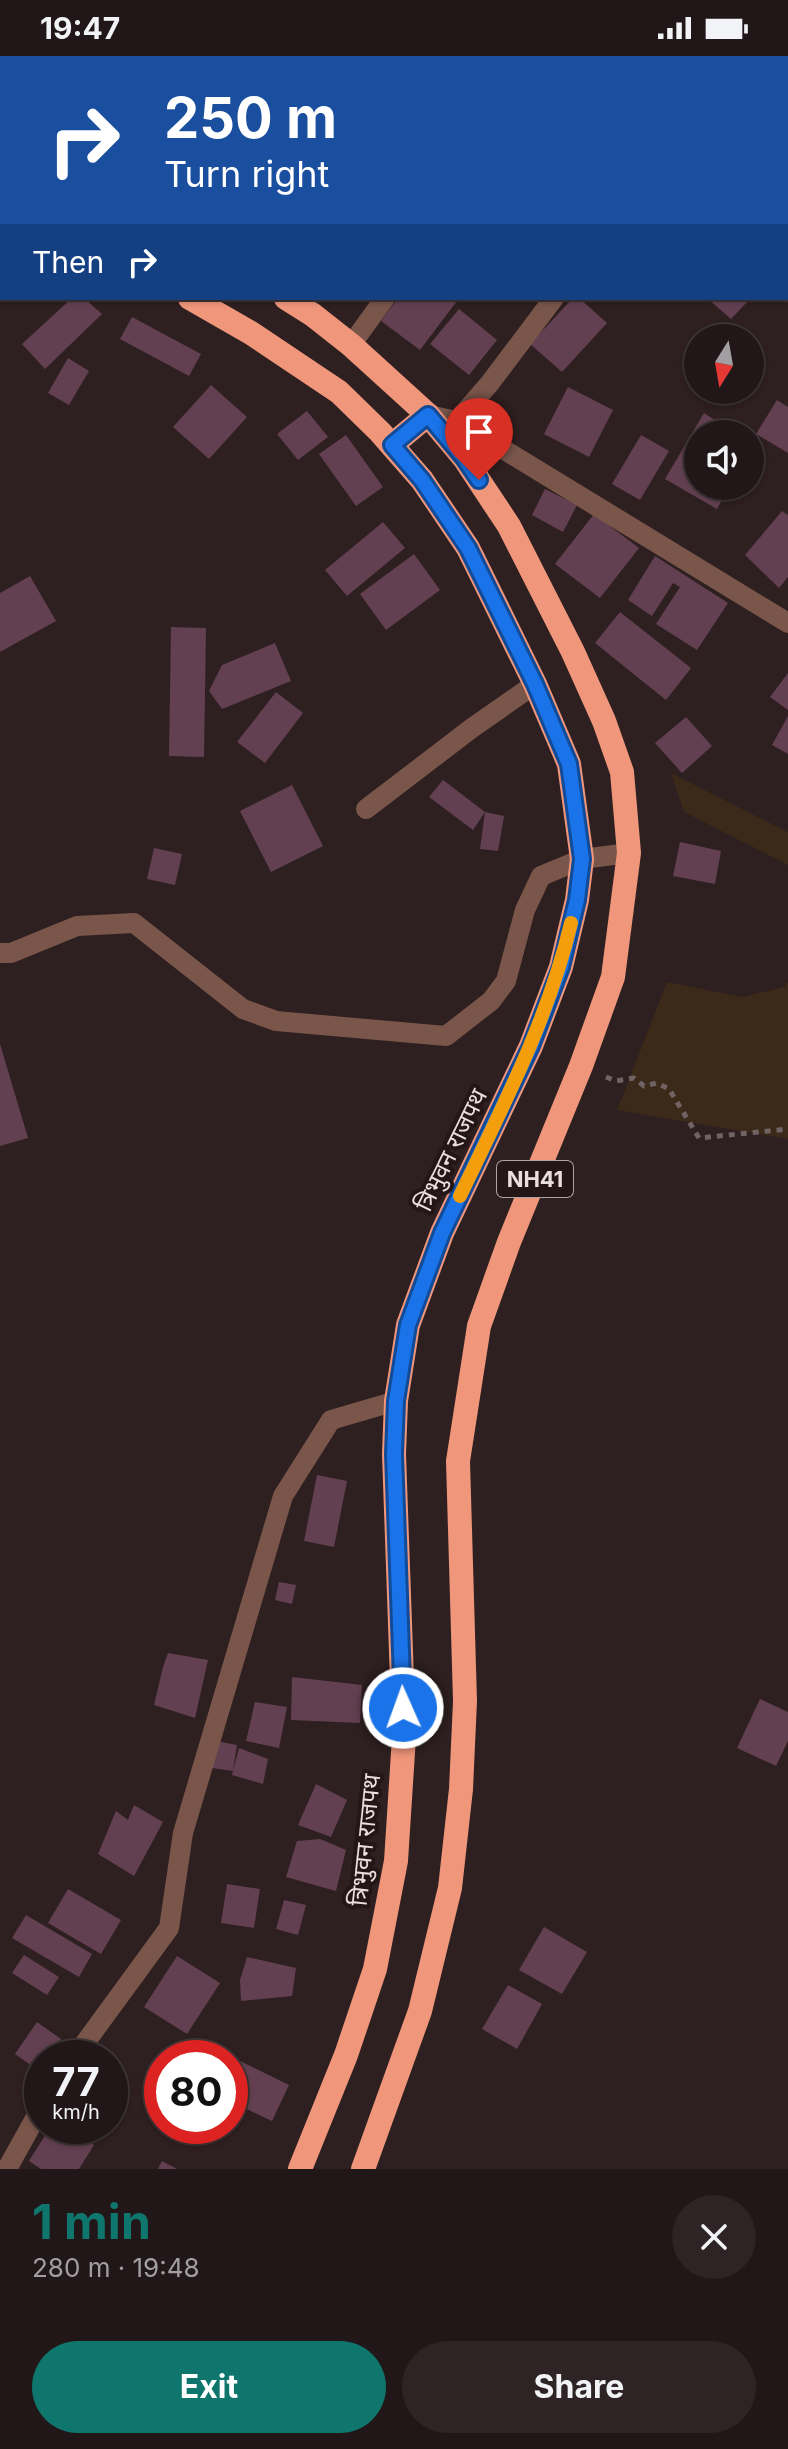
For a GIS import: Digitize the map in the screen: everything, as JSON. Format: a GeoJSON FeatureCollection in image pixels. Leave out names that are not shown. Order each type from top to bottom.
{"type":"FeatureCollection","features":[{"type":"Feature","properties":{"kind":"highway","name":"त्रिभुवन राजपथ"},"geometry":{"type":"LineString","coordinates":[[193,300],[251,333],[339,392],[422,480],[468,548],[535,684],[569,764],[582,859],[577,900],[561,967],[531,1046],[442,1233],[408,1325],[396,1401],[394,1454],[404,1737],[396,1861],[375,1969],[346,2055],[300,2169]]}},
{"type":"Feature","properties":{"kind":"highway","name":"NH41"},"geometry":{"type":"LineString","coordinates":[[289,300],[351,345],[428,415],[464,458],[509,526],[604,721],[622,772],[629,853],[613,977],[479,1326],[458,1461],[465,1701],[461,1789],[450,1888],[420,2011],[363,2169]]}},
{"type":"Feature","properties":{"kind":"highway"},"geometry":{"type":"LineString","coordinates":[[392,445],[428,415]]}},
{"type":"Feature","properties":{"kind":"street"},"geometry":{"type":"LineString","coordinates":[[351,345],[384,300]]}},
{"type":"Feature","properties":{"kind":"street"},"geometry":{"type":"LineString","coordinates":[[457,421],[552,300]]}},
{"type":"Feature","properties":{"kind":"street"},"geometry":{"type":"LineString","coordinates":[[428,415],[457,421],[788,622]]}},
{"type":"Feature","properties":{"kind":"street"},"geometry":{"type":"LineString","coordinates":[[366,809],[535,684]]}},
{"type":"Feature","properties":{"kind":"street"},"geometry":{"type":"LineString","coordinates":[[0,953],[11,953],[77,926],[134,923],[243,1009],[276,1021],[446,1036],[491,1001],[506,981],[525,910],[541,876],[582,859],[629,853]]}},
{"type":"Feature","properties":{"kind":"street"},"geometry":{"type":"LineString","coordinates":[[87,2040],[169,1928],[183,1833],[283,1496],[331,1420],[396,1401]]}},
{"type":"Feature","properties":{"kind":"street"},"geometry":{"type":"LineString","coordinates":[[7,2169],[24,2138]]}},
{"type":"Feature","properties":{"kind":"path"},"geometry":{"type":"LineString","coordinates":[[581,1066],[616,1081],[634,1078],[644,1086],[657,1083],[669,1089],[699,1138],[788,1129]]}},
{"type":"Feature","properties":{"kind":"shaded area"},"geometry":{"type":"Polygon","coordinates":[[[671,773],[788,832],[788,865],[684,812],[671,773]]]}},
{"type":"Feature","properties":{"kind":"shaded area"},"geometry":{"type":"Polygon","coordinates":[[[667,982],[742,997],[784,987],[788,982],[788,1139],[617,1110],[667,982]]]}},
{"type":"Feature","properties":{"kind":"building"},"geometry":{"type":"Polygon","coordinates":[[[70,300],[86,300],[102,314],[45,369],[22,344],[70,300]]]}},
{"type":"Feature","properties":{"kind":"building"},"geometry":{"type":"Polygon","coordinates":[[[397,300],[457,301],[420,350],[381,321],[397,300]]]}},
{"type":"Feature","properties":{"kind":"building"},"geometry":{"type":"Polygon","coordinates":[[[571,300],[581,300],[607,323],[562,372],[530,344],[571,300]]]}},
{"type":"Feature","properties":{"kind":"building"},"geometry":{"type":"Polygon","coordinates":[[[709,300],[748,301],[731,319],[709,300]]]}},
{"type":"Feature","properties":{"kind":"building"},"geometry":{"type":"Polygon","coordinates":[[[459,309],[497,340],[469,375],[430,344],[459,309]]]}},
{"type":"Feature","properties":{"kind":"building"},"geometry":{"type":"Polygon","coordinates":[[[132,317],[201,354],[189,376],[120,339],[132,317]]]}},
{"type":"Feature","properties":{"kind":"building"},"geometry":{"type":"Polygon","coordinates":[[[68,358],[89,371],[69,405],[48,393],[68,358]]]}},
{"type":"Feature","properties":{"kind":"building"},"geometry":{"type":"Polygon","coordinates":[[[211,385],[247,417],[209,459],[173,427],[211,385]]]}},
{"type":"Feature","properties":{"kind":"building"},"geometry":{"type":"Polygon","coordinates":[[[568,387],[613,410],[589,457],[544,434],[568,387]]]}},
{"type":"Feature","properties":{"kind":"building"},"geometry":{"type":"Polygon","coordinates":[[[777,400],[788,407],[788,453],[764,439],[764,421],[777,400]]]}},
{"type":"Feature","properties":{"kind":"building"},"geometry":{"type":"Polygon","coordinates":[[[307,411],[328,437],[298,460],[277,434],[307,411]]]}},
{"type":"Feature","properties":{"kind":"building"},"geometry":{"type":"Polygon","coordinates":[[[704,413],[715,420],[700,420],[704,413]]]}},
{"type":"Feature","properties":{"kind":"building"},"geometry":{"type":"Polygon","coordinates":[[[346,435],[383,487],[356,506],[319,454],[346,435]]]}},
{"type":"Feature","properties":{"kind":"building"},"geometry":{"type":"Polygon","coordinates":[[[641,435],[669,451],[640,500],[612,484],[641,435]]]}},
{"type":"Feature","properties":{"kind":"building"},"geometry":{"type":"Polygon","coordinates":[[[684,447],[684,490],[665,479],[684,447]]]}},
{"type":"Feature","properties":{"kind":"building"},"geometry":{"type":"Polygon","coordinates":[[[545,489],[577,505],[563,532],[532,515],[545,489]]]}},
{"type":"Feature","properties":{"kind":"building"},"geometry":{"type":"Polygon","coordinates":[[[701,500],[722,500],[717,509],[701,500]]]}},
{"type":"Feature","properties":{"kind":"building"},"geometry":{"type":"Polygon","coordinates":[[[782,511],[788,515],[788,577],[779,588],[745,555],[782,511]]]}},
{"type":"Feature","properties":{"kind":"building"},"geometry":{"type":"Polygon","coordinates":[[[594,514],[639,548],[600,598],[555,564],[594,514]]]}},
{"type":"Feature","properties":{"kind":"building"},"geometry":{"type":"Polygon","coordinates":[[[383,522],[405,548],[347,596],[325,570],[383,522]]]}},
{"type":"Feature","properties":{"kind":"building"},"geometry":{"type":"Polygon","coordinates":[[[414,554],[440,590],[386,630],[360,594],[414,554]]]}},
{"type":"Feature","properties":{"kind":"building"},"geometry":{"type":"Polygon","coordinates":[[[655,556],[728,603],[697,650],[656,624],[680,587],[673,583],[652,616],[628,600],[655,556]]]}},
{"type":"Feature","properties":{"kind":"building"},"geometry":{"type":"Polygon","coordinates":[[[30,576],[56,621],[0,652],[0,593],[30,576]]]}},
{"type":"Feature","properties":{"kind":"building"},"geometry":{"type":"Polygon","coordinates":[[[620,612],[691,668],[666,700],[595,643],[620,612]]]}},
{"type":"Feature","properties":{"kind":"building"},"geometry":{"type":"Polygon","coordinates":[[[171,627],[206,628],[204,757],[169,756],[171,627]]]}},
{"type":"Feature","properties":{"kind":"building"},"geometry":{"type":"Polygon","coordinates":[[[275,643],[291,681],[222,709],[209,691],[222,665],[275,643]]]}},
{"type":"Feature","properties":{"kind":"building"},"geometry":{"type":"Polygon","coordinates":[[[788,673],[788,710],[770,697],[788,673]]]}},
{"type":"Feature","properties":{"kind":"building"},"geometry":{"type":"Polygon","coordinates":[[[276,692],[303,713],[265,763],[237,742],[276,692]]]}},
{"type":"Feature","properties":{"kind":"building"},"geometry":{"type":"Polygon","coordinates":[[[788,716],[788,754],[772,745],[788,716]]]}},
{"type":"Feature","properties":{"kind":"building"},"geometry":{"type":"Polygon","coordinates":[[[686,717],[712,746],[682,773],[655,743],[686,717]]]}},
{"type":"Feature","properties":{"kind":"building"},"geometry":{"type":"Polygon","coordinates":[[[443,780],[485,812],[473,830],[429,797],[443,780]]]}},
{"type":"Feature","properties":{"kind":"building"},"geometry":{"type":"Polygon","coordinates":[[[292,785],[323,846],[271,872],[240,811],[292,785]]]}},
{"type":"Feature","properties":{"kind":"building"},"geometry":{"type":"Polygon","coordinates":[[[485,812],[504,816],[498,851],[480,849],[485,812]]]}},
{"type":"Feature","properties":{"kind":"building"},"geometry":{"type":"Polygon","coordinates":[[[680,842],[721,851],[715,884],[673,876],[680,842]]]}},
{"type":"Feature","properties":{"kind":"building"},"geometry":{"type":"Polygon","coordinates":[[[154,848],[182,854],[175,885],[147,879],[154,848]]]}},
{"type":"Feature","properties":{"kind":"building"},"geometry":{"type":"Polygon","coordinates":[[[0,1044],[28,1138],[0,1146],[0,1044]]]}},
{"type":"Feature","properties":{"kind":"building"},"geometry":{"type":"Polygon","coordinates":[[[317,1475],[347,1481],[334,1547],[304,1541],[317,1475]]]}},
{"type":"Feature","properties":{"kind":"building"},"geometry":{"type":"Polygon","coordinates":[[[279,1582],[296,1585],[292,1604],[275,1600],[279,1582]]]}},
{"type":"Feature","properties":{"kind":"building"},"geometry":{"type":"Polygon","coordinates":[[[168,1653],[208,1660],[195,1718],[154,1705],[168,1653]]]}},
{"type":"Feature","properties":{"kind":"building"},"geometry":{"type":"Polygon","coordinates":[[[292,1677],[362,1685],[360,1723],[291,1720],[292,1677]]]}},
{"type":"Feature","properties":{"kind":"building"},"geometry":{"type":"Polygon","coordinates":[[[760,1699],[788,1712],[788,1741],[776,1766],[737,1748],[760,1699]]]}},
{"type":"Feature","properties":{"kind":"building"},"geometry":{"type":"Polygon","coordinates":[[[255,1702],[287,1707],[279,1748],[246,1741],[255,1702]]]}},
{"type":"Feature","properties":{"kind":"building"},"geometry":{"type":"Polygon","coordinates":[[[216,1741],[237,1745],[233,1771],[212,1768],[216,1741]]]}},
{"type":"Feature","properties":{"kind":"building"},"geometry":{"type":"Polygon","coordinates":[[[239,1748],[268,1759],[263,1784],[232,1775],[239,1748]]]}},
{"type":"Feature","properties":{"kind":"building"},"geometry":{"type":"Polygon","coordinates":[[[316,1784],[347,1800],[331,1837],[298,1825],[316,1784]]]}},
{"type":"Feature","properties":{"kind":"building"},"geometry":{"type":"Polygon","coordinates":[[[134,1805],[163,1822],[134,1876],[98,1854],[116,1811],[128,1820],[134,1805]]]}},
{"type":"Feature","properties":{"kind":"building"},"geometry":{"type":"Polygon","coordinates":[[[320,1839],[346,1850],[336,1891],[286,1877],[297,1841],[320,1839]]]}},
{"type":"Feature","properties":{"kind":"building"},"geometry":{"type":"Polygon","coordinates":[[[227,1884],[260,1889],[254,1928],[221,1923],[227,1884]]]}},
{"type":"Feature","properties":{"kind":"building"},"geometry":{"type":"Polygon","coordinates":[[[68,1889],[121,1920],[101,1954],[48,1923],[68,1889]]]}},
{"type":"Feature","properties":{"kind":"building"},"geometry":{"type":"Polygon","coordinates":[[[284,1900],[306,1905],[298,1935],[276,1929],[284,1900]]]}},
{"type":"Feature","properties":{"kind":"building"},"geometry":{"type":"Polygon","coordinates":[[[26,1915],[92,1954],[79,1977],[12,1938],[26,1915]]]}},
{"type":"Feature","properties":{"kind":"building"},"geometry":{"type":"Polygon","coordinates":[[[544,1927],[587,1952],[562,1994],[519,1970],[544,1927]]]}},
{"type":"Feature","properties":{"kind":"building"},"geometry":{"type":"Polygon","coordinates":[[[24,1955],[59,1977],[47,1995],[12,1973],[24,1955]]]}},
{"type":"Feature","properties":{"kind":"building"},"geometry":{"type":"Polygon","coordinates":[[[177,1956],[220,1983],[187,2034],[144,2007],[177,1956]]]}},
{"type":"Feature","properties":{"kind":"building"},"geometry":{"type":"Polygon","coordinates":[[[247,1957],[296,1968],[292,1996],[241,2001],[240,1980],[247,1957]]]}},
{"type":"Feature","properties":{"kind":"building"},"geometry":{"type":"Polygon","coordinates":[[[508,1985],[542,2004],[517,2049],[482,2029],[508,1985]]]}},
{"type":"Feature","properties":{"kind":"building"},"geometry":{"type":"Polygon","coordinates":[[[37,2022],[61,2039],[60,2040],[25,2040],[37,2022]]]}},
{"type":"Feature","properties":{"kind":"building"},"geometry":{"type":"Polygon","coordinates":[[[24,2041],[24,2060],[15,2054],[24,2041]]]}},
{"type":"Feature","properties":{"kind":"building"},"geometry":{"type":"Polygon","coordinates":[[[248,2065],[289,2085],[272,2121],[248,2110],[248,2065]]]}},
{"type":"Feature","properties":{"kind":"building"},"geometry":{"type":"Polygon","coordinates":[[[40,2144],[94,2145],[79,2169],[41,2169],[29,2161],[40,2144]]]}},
{"type":"Feature","properties":{"kind":"building"},"geometry":{"type":"Polygon","coordinates":[[[162,2161],[177,2169],[158,2169],[162,2161]]]}},
{"type":"Feature","properties":{"kind":"slow traffic"},"geometry":{"type":"LineString","coordinates":[[460,1196],[531,1046],[561,967],[571,923]]}},
{"type":"Feature","properties":{"kind":"route"},"geometry":{"type":"LineString","coordinates":[[403,1708],[394,1454],[396,1401],[408,1325],[442,1233],[531,1046],[561,967],[577,900],[582,859],[569,764],[535,684],[468,548],[422,480],[392,445],[428,415],[479,480]]}}]}
